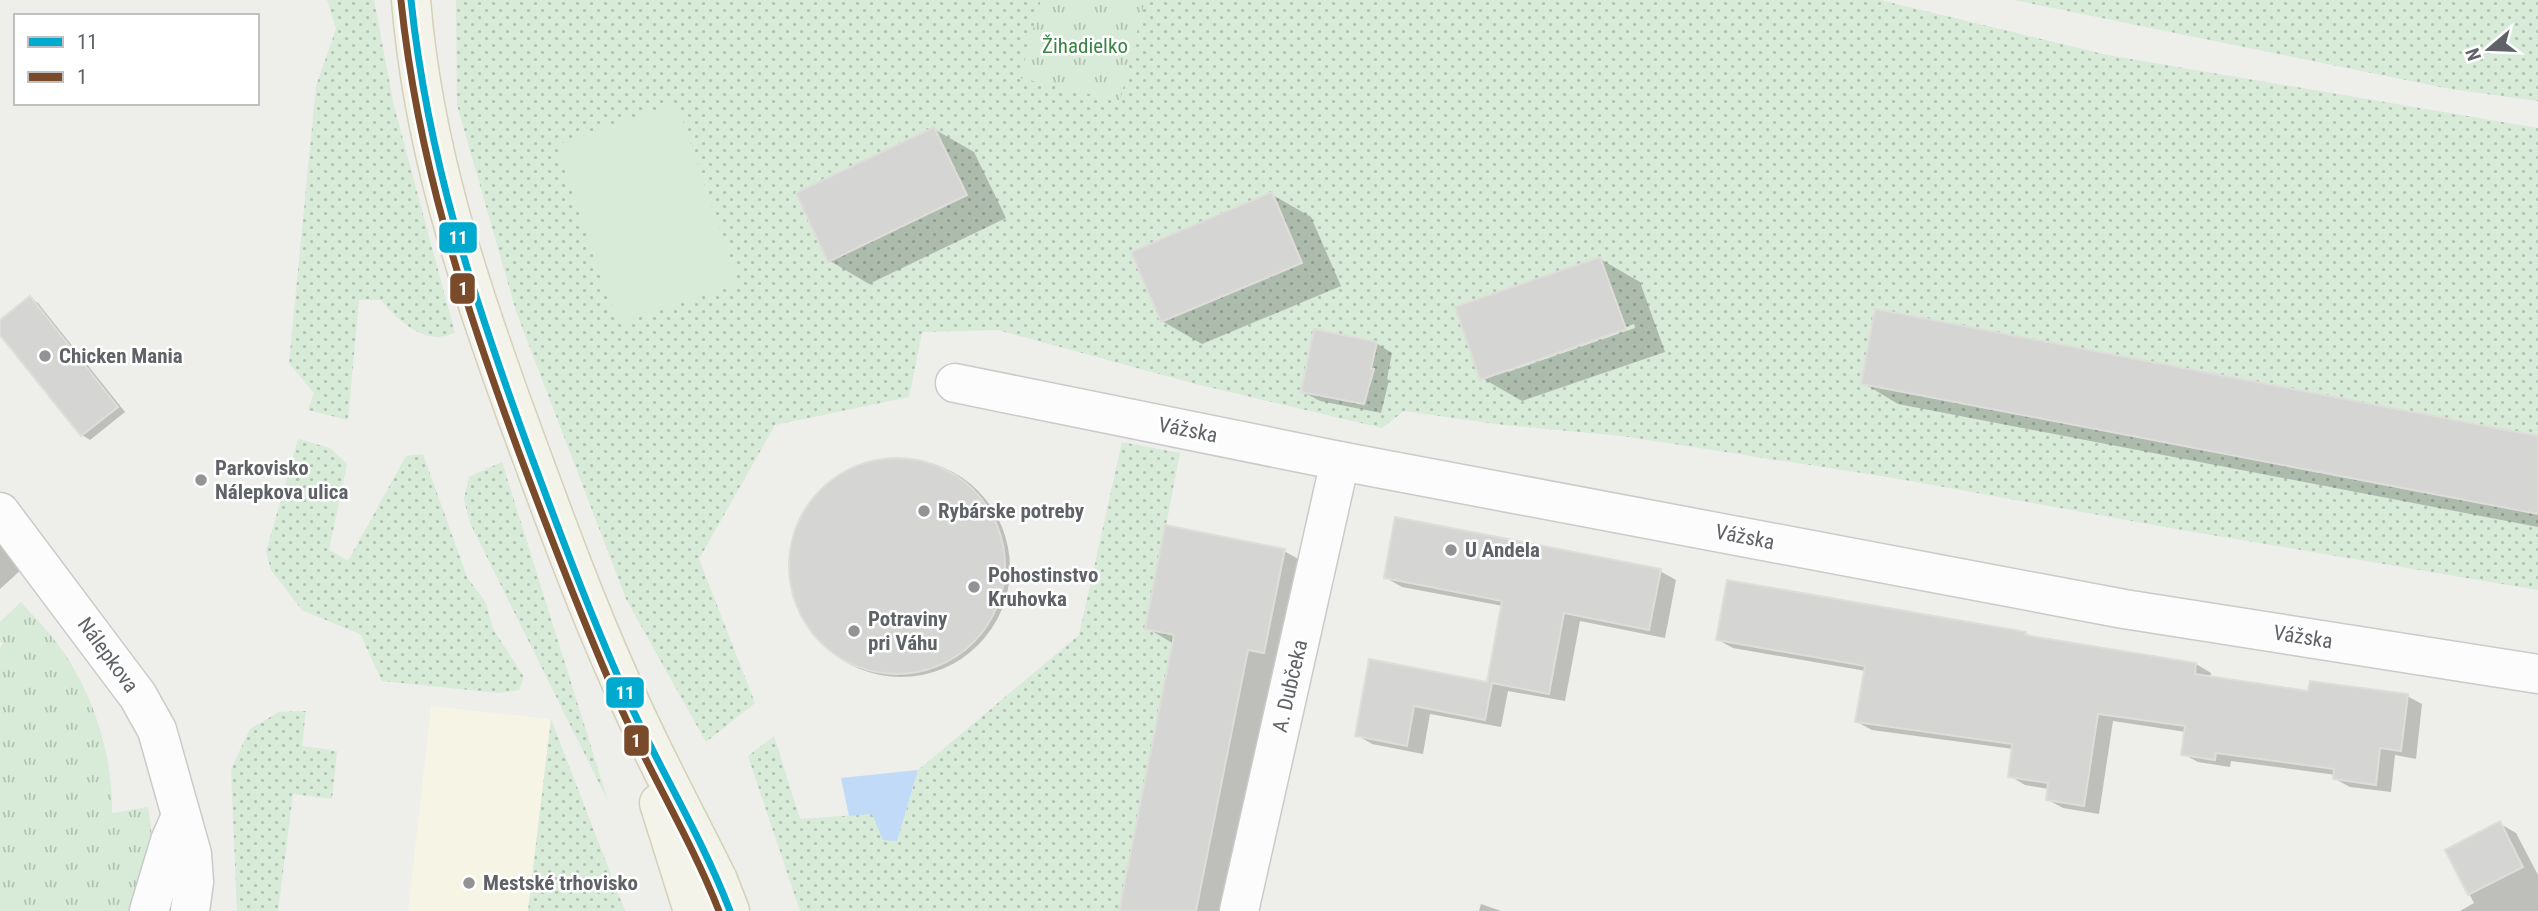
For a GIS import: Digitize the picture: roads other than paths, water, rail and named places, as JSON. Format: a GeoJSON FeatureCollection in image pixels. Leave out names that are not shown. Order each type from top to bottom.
{"type":"FeatureCollection","features":[{"type":"Feature","properties":{"kind":"main road"},"geometry":{"type":"LineString","coordinates":[[411,0],[418,65],[428,120],[458,247],[544,488],[620,681],[693,911]]}},
{"type":"Feature","properties":{"kind":"main road"},"geometry":{"type":"LineString","coordinates":[[620,681],[718,880],[730,911]]}},
{"type":"Feature","properties":{"kind":"street","name":"Vážska"},"geometry":{"type":"LineString","coordinates":[[955,383],[1340,461],[2124,609],[2538,674]]}},
{"type":"Feature","properties":{"kind":"street","name":"A. Dubčeka"},"geometry":{"type":"LineString","coordinates":[[1239,911],[1340,461]]}},
{"type":"Feature","properties":{"kind":"street","name":"Nálepkova"},"geometry":{"type":"LineString","coordinates":[[0,512],[138,696],[157,730],[192,854],[194,882],[190,911]]}},
{"type":"Feature","properties":{"kind":"street"},"geometry":{"type":"LineString","coordinates":[[149,911],[181,816]]}},
{"type":"Feature","properties":{"kind":"water"},"geometry":{"type":"Polygon","coordinates":[[[918,770],[897,841],[883,840],[872,814],[849,816],[841,778],[918,770]]]}},
{"type":"Feature","properties":{"kind":"place","name":"Chicken Mania"},"geometry":{"type":"Point","coordinates":[45,356]}},
{"type":"Feature","properties":{"kind":"place","name":"Parkovisko Nálepkova ulica"},"geometry":{"type":"Point","coordinates":[201,480]}},
{"type":"Feature","properties":{"kind":"place","name":"Rybárske potreby"},"geometry":{"type":"Point","coordinates":[924,511]}},
{"type":"Feature","properties":{"kind":"place","name":"U Andela"},"geometry":{"type":"Point","coordinates":[1451,550]}},
{"type":"Feature","properties":{"kind":"place","name":"Pohostinstvo Kruhovka"},"geometry":{"type":"Point","coordinates":[974,587]}},
{"type":"Feature","properties":{"kind":"place","name":"Potraviny pri Váhu"},"geometry":{"type":"Point","coordinates":[854,631]}},
{"type":"Feature","properties":{"kind":"place","name":"Mestské trhovisko"},"geometry":{"type":"Point","coordinates":[469,883]}},
{"type":"Feature","properties":{"kind":"park label","name":"Žihadielko"},"geometry":{"type":"Point","coordinates":[1085,46]}}]}
